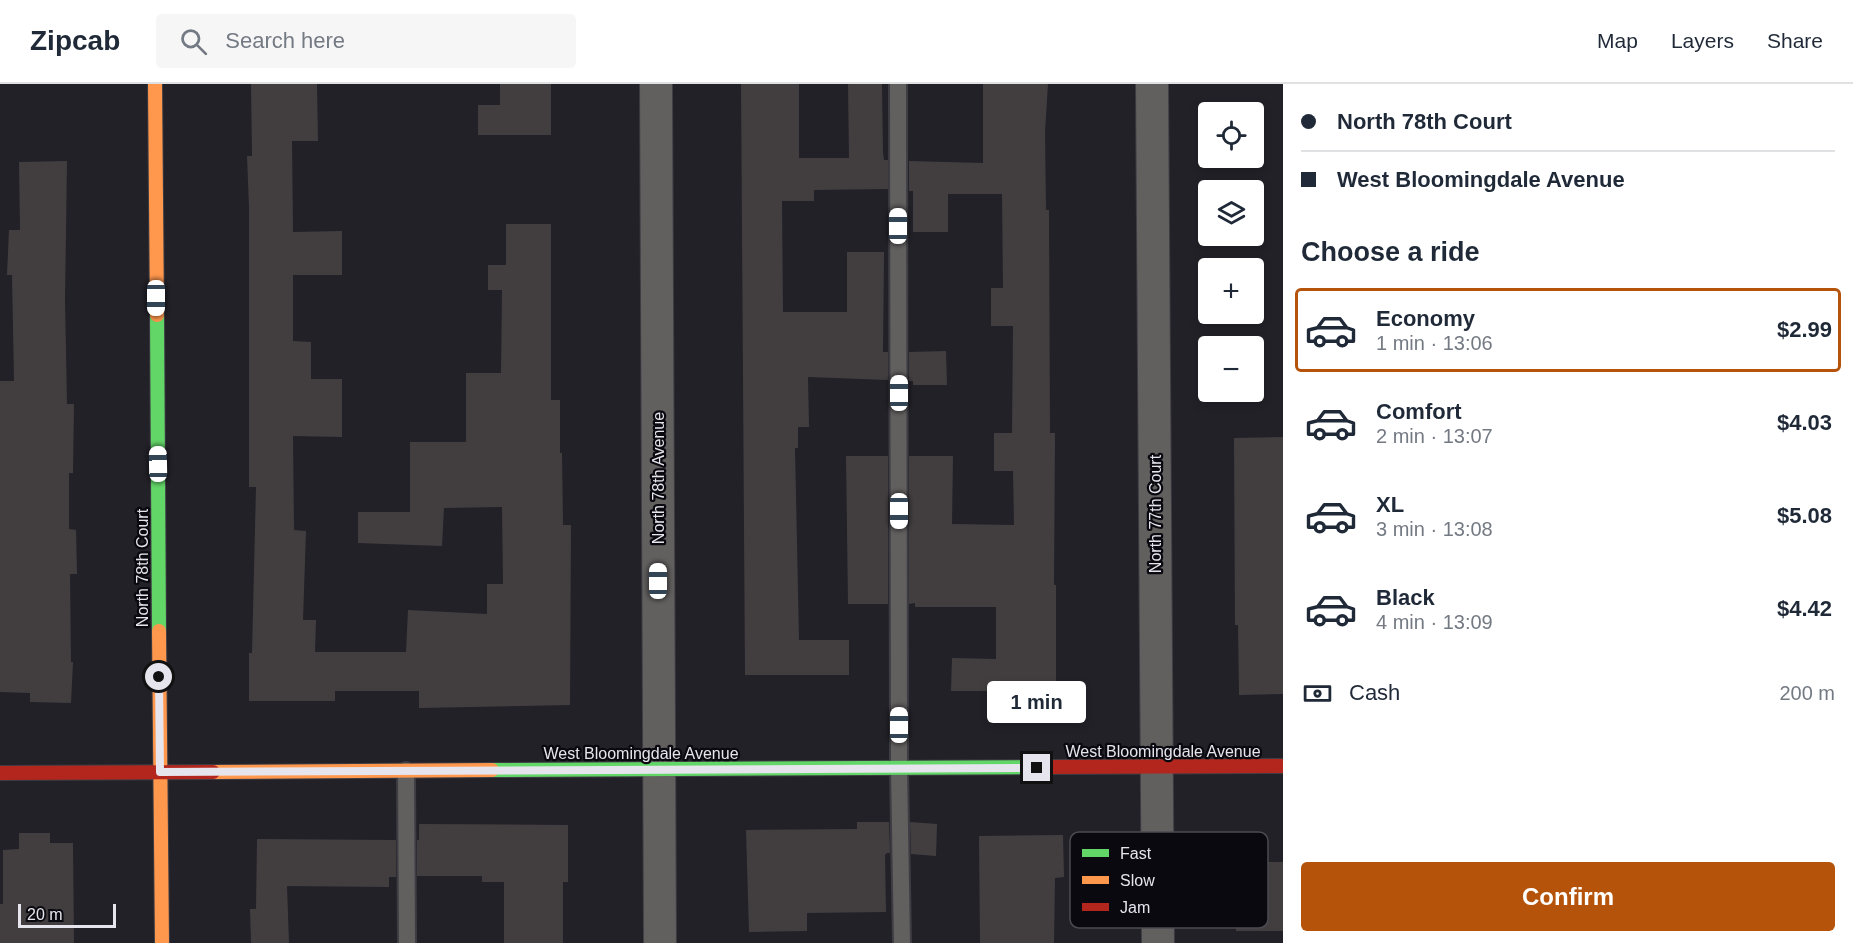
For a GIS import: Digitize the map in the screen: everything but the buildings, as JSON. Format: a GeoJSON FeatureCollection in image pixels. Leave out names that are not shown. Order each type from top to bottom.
{"type":"FeatureCollection","features":[{"type":"Feature","properties":{"kind":"street","name":"North 78th Court"},"geometry":{"type":"LineString","coordinates":[[155,84],[162,943]]}},
{"type":"Feature","properties":{"kind":"street","name":"North 78th Avenue"},"geometry":{"type":"LineString","coordinates":[[656,84],[660,943]]}},
{"type":"Feature","properties":{"kind":"street","name":"North 77th Court"},"geometry":{"type":"LineString","coordinates":[[1152,84],[1157,832]]}},
{"type":"Feature","properties":{"kind":"street","name":"West Bloomingdale Avenue"},"geometry":{"type":"LineString","coordinates":[[0,773],[1283,766]]}},
{"type":"Feature","properties":{"kind":"street","name":"North 77th Court"},"geometry":{"type":"LineString","coordinates":[[1158,928],[1158,943]]}},
{"type":"Feature","properties":{"kind":"lane"},"geometry":{"type":"LineString","coordinates":[[898,84],[899,769],[902,943]]}},
{"type":"Feature","properties":{"kind":"lane"},"geometry":{"type":"LineString","coordinates":[[406,771],[407,943]]}},
{"type":"Feature","properties":{"kind":"traffic: fast"},"geometry":{"type":"LineString","coordinates":[[157,315],[159,631]]}},
{"type":"Feature","properties":{"kind":"traffic: fast"},"geometry":{"type":"LineString","coordinates":[[492,770],[1047,767]]}},
{"type":"Feature","properties":{"kind":"traffic: slow"},"geometry":{"type":"LineString","coordinates":[[155,84],[157,315]]}},
{"type":"Feature","properties":{"kind":"traffic: slow"},"geometry":{"type":"LineString","coordinates":[[159,631],[162,943]]}},
{"type":"Feature","properties":{"kind":"traffic: slow"},"geometry":{"type":"LineString","coordinates":[[213,772],[492,770]]}},
{"type":"Feature","properties":{"kind":"traffic: jam"},"geometry":{"type":"LineString","coordinates":[[1047,767],[1283,766]]}},
{"type":"Feature","properties":{"kind":"traffic: jam"},"geometry":{"type":"LineString","coordinates":[[0,773],[213,772]]}},
{"type":"Feature","properties":{"kind":"route"},"geometry":{"type":"LineString","coordinates":[[159,677],[160,772],[1037,768]]}}]}
